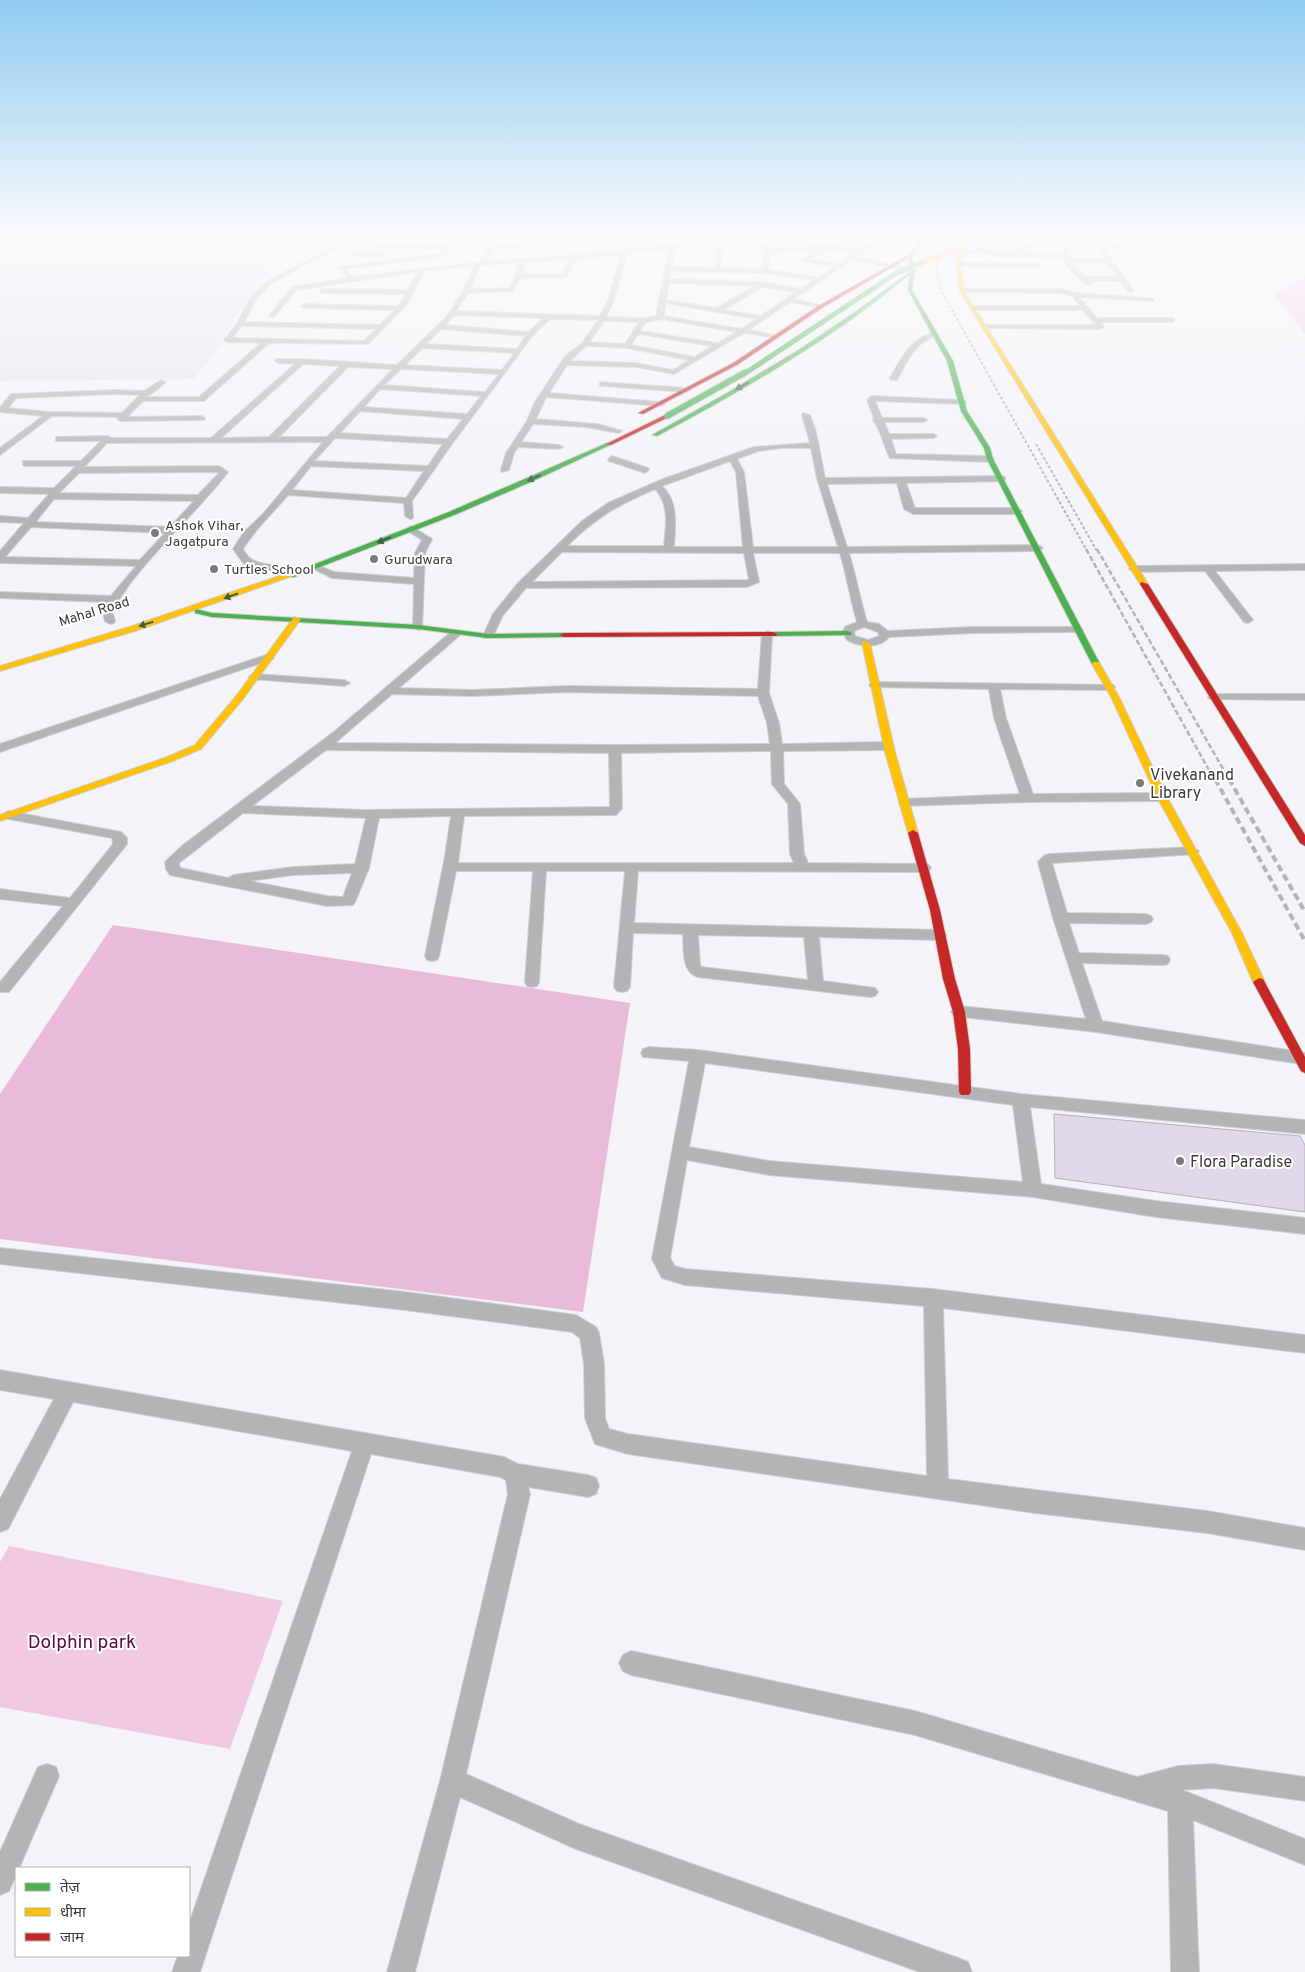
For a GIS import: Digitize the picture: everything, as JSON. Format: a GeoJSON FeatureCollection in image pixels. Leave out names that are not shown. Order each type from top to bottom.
{"type":"FeatureCollection","features":[{"type":"Feature","properties":{"kind":"street"},"geometry":{"type":"LineString","coordinates":[[236,329],[226,340],[362,344],[369,341],[380,329]]}},
{"type":"Feature","properties":{"kind":"street"},"geometry":{"type":"LineString","coordinates":[[277,566],[252,566],[241,557],[238,548],[247,534],[266,516],[308,463],[379,387],[440,329]]}},
{"type":"Feature","properties":{"kind":"street"},"geometry":{"type":"LineString","coordinates":[[468,329],[531,334]]}},
{"type":"Feature","properties":{"kind":"street"},"geometry":{"type":"LineString","coordinates":[[410,516],[408,501],[429,469],[536,329]]}},
{"type":"Feature","properties":{"kind":"street"},"geometry":{"type":"LineString","coordinates":[[505,470],[507,461],[531,421],[539,402],[566,363],[595,329]]}},
{"type":"Feature","properties":{"kind":"street"},"geometry":{"type":"LineString","coordinates":[[731,329],[776,337]]}},
{"type":"Feature","properties":{"kind":"street"},"geometry":{"type":"LineString","coordinates":[[566,363],[636,365],[674,372],[746,329]]}},
{"type":"Feature","properties":{"kind":"street"},"geometry":{"type":"LineString","coordinates":[[545,395],[663,410],[686,390],[735,364],[788,329]]}},
{"type":"Feature","properties":{"kind":"street"},"geometry":{"type":"LineString","coordinates":[[584,447],[663,410],[759,356],[798,329]]}},
{"type":"Feature","properties":{"kind":"street"},"geometry":{"type":"LineString","coordinates":[[454,500],[584,447],[747,372],[812,329]]}},
{"type":"Feature","properties":{"kind":"street"},"geometry":{"type":"LineString","coordinates":[[531,421],[579,423],[618,432],[639,443],[753,380],[833,329]]}},
{"type":"Feature","properties":{"kind":"street"},"geometry":{"type":"LineString","coordinates":[[932,329],[950,361],[964,411],[987,448],[990,459],[1038,548],[1162,797],[1237,933],[1258,981],[1303,1063]]}},
{"type":"Feature","properties":{"kind":"street"},"geometry":{"type":"LineString","coordinates":[[986,329],[1305,843]]}},
{"type":"Feature","properties":{"kind":"street"},"geometry":{"type":"LineString","coordinates":[[627,346],[636,332],[717,345]]}},
{"type":"Feature","properties":{"kind":"street"},"geometry":{"type":"LineString","coordinates":[[894,378],[915,342],[935,334]]}},
{"type":"Feature","properties":{"kind":"street"},"geometry":{"type":"LineString","coordinates":[[1,410],[14,396],[115,392],[144,396],[201,399],[267,341]]}},
{"type":"Feature","properties":{"kind":"street"},"geometry":{"type":"LineString","coordinates":[[584,344],[627,346],[695,359]]}},
{"type":"Feature","properties":{"kind":"street"},"geometry":{"type":"LineString","coordinates":[[422,346],[519,351]]}},
{"type":"Feature","properties":{"kind":"street"},"geometry":{"type":"LineString","coordinates":[[279,360],[504,372]]}},
{"type":"Feature","properties":{"kind":"street"},"geometry":{"type":"LineString","coordinates":[[213,440],[303,361]]}},
{"type":"Feature","properties":{"kind":"street"},"geometry":{"type":"LineString","coordinates":[[272,439],[347,363]]}},
{"type":"Feature","properties":{"kind":"street"},"geometry":{"type":"LineString","coordinates":[[1,557],[114,428],[144,396],[161,382]]}},
{"type":"Feature","properties":{"kind":"street"},"geometry":{"type":"LineString","coordinates":[[603,384],[686,390]]}},
{"type":"Feature","properties":{"kind":"street"},"geometry":{"type":"LineString","coordinates":[[379,387],[486,394]]}},
{"type":"Feature","properties":{"kind":"street"},"geometry":{"type":"LineString","coordinates":[[962,402],[874,398],[871,400],[892,456],[990,459]]}},
{"type":"Feature","properties":{"kind":"street"},"geometry":{"type":"LineString","coordinates":[[359,409],[469,417]]}},
{"type":"Feature","properties":{"kind":"street"},"geometry":{"type":"LineString","coordinates":[[1,410],[50,414],[114,428],[213,440],[332,437],[449,442]]}},
{"type":"Feature","properties":{"kind":"street"},"geometry":{"type":"LineString","coordinates":[[1,450],[50,414]]}},
{"type":"Feature","properties":{"kind":"street"},"geometry":{"type":"LineString","coordinates":[[806,416],[812,432],[822,481],[844,550],[854,597],[863,624]]}},
{"type":"Feature","properties":{"kind":"street"},"geometry":{"type":"LineString","coordinates":[[59,439],[114,428],[201,418]]}},
{"type":"Feature","properties":{"kind":"street"},"geometry":{"type":"LineString","coordinates":[[877,420],[923,420]]}},
{"type":"Feature","properties":{"kind":"street"},"geometry":{"type":"LineString","coordinates":[[884,437],[933,436]]}},
{"type":"Feature","properties":{"kind":"street"},"geometry":{"type":"LineString","coordinates":[[516,444],[559,447]]}},
{"type":"Feature","properties":{"kind":"street"},"geometry":{"type":"LineString","coordinates":[[488,636],[498,614],[522,585],[585,523],[611,505],[656,485],[757,449],[814,445]]}},
{"type":"Feature","properties":{"kind":"street"},"geometry":{"type":"LineString","coordinates":[[584,447],[610,455],[622,451]]}},
{"type":"Feature","properties":{"kind":"street","name":"Mahal Road"},"geometry":{"type":"LineString","coordinates":[[0,669],[192,609],[315,567],[411,529],[584,447]]}},
{"type":"Feature","properties":{"kind":"street"},"geometry":{"type":"LineString","coordinates":[[522,585],[747,584],[754,582],[748,550],[740,472],[732,457]]}},
{"type":"Feature","properties":{"kind":"street"},"geometry":{"type":"LineString","coordinates":[[612,459],[645,470]]}},
{"type":"Feature","properties":{"kind":"street"},"geometry":{"type":"LineString","coordinates":[[26,463],[80,467],[223,469],[224,473],[171,530],[114,598],[106,611],[110,621]]}},
{"type":"Feature","properties":{"kind":"street"},"geometry":{"type":"LineString","coordinates":[[308,463],[429,469]]}},
{"type":"Feature","properties":{"kind":"street"},"geometry":{"type":"LineString","coordinates":[[822,481],[1002,479]]}},
{"type":"Feature","properties":{"kind":"street"},"geometry":{"type":"LineString","coordinates":[[901,480],[909,509],[913,511],[1017,511]]}},
{"type":"Feature","properties":{"kind":"street"},"geometry":{"type":"LineString","coordinates":[[656,485],[663,490],[671,507],[669,549]]}},
{"type":"Feature","properties":{"kind":"street"},"geometry":{"type":"LineString","coordinates":[[0,490],[55,494],[201,498]]}},
{"type":"Feature","properties":{"kind":"street"},"geometry":{"type":"LineString","coordinates":[[286,492],[408,501]]}},
{"type":"Feature","properties":{"kind":"street"},"geometry":{"type":"LineString","coordinates":[[0,519],[171,530]]}},
{"type":"Feature","properties":{"kind":"street"},"geometry":{"type":"LineString","coordinates":[[411,529],[427,539],[420,553],[418,627]]}},
{"type":"Feature","properties":{"kind":"street"},"geometry":{"type":"LineString","coordinates":[[560,549],[844,550],[1038,548]]}},
{"type":"Feature","properties":{"kind":"street"},"geometry":{"type":"LineString","coordinates":[[1,557],[143,563]]}},
{"type":"Feature","properties":{"kind":"street"},"geometry":{"type":"LineString","coordinates":[[172,603],[277,566]]}},
{"type":"Feature","properties":{"kind":"street"},"geometry":{"type":"LineString","coordinates":[[315,567],[332,575],[420,581]]}},
{"type":"Feature","properties":{"kind":"street"},"geometry":{"type":"LineString","coordinates":[[1134,570],[1208,568],[1303,570]]}},
{"type":"Feature","properties":{"kind":"street"},"geometry":{"type":"LineString","coordinates":[[1208,568],[1248,620]]}},
{"type":"Feature","properties":{"kind":"street"},"geometry":{"type":"LineString","coordinates":[[0,595],[114,598]]}},
{"type":"Feature","properties":{"kind":"street"},"geometry":{"type":"LineString","coordinates":[[192,609],[212,615],[418,627],[488,636],[848,633],[855,640],[866,643],[877,642],[884,637],[884,634]]}},
{"type":"Feature","properties":{"kind":"street"},"geometry":{"type":"LineString","coordinates":[[194,622],[212,615]]}},
{"type":"Feature","properties":{"kind":"street"},"geometry":{"type":"LineString","coordinates":[[4,817],[170,759],[198,747],[240,698],[297,619]]}},
{"type":"Feature","properties":{"kind":"street"},"geometry":{"type":"LineString","coordinates":[[848,633],[853,626],[863,624],[875,626],[884,634],[973,630],[1078,630]]}},
{"type":"Feature","properties":{"kind":"street"},"geometry":{"type":"LineString","coordinates":[[373,814],[370,841],[362,868],[348,902],[327,900],[175,872],[172,869],[172,862],[238,809],[324,746],[391,691],[456,633]]}},
{"type":"Feature","properties":{"kind":"street"},"geometry":{"type":"LineString","coordinates":[[767,634],[764,648],[766,669],[762,693],[772,723],[777,749],[778,784],[794,804],[797,854],[803,868]]}},
{"type":"Feature","properties":{"kind":"street"},"geometry":{"type":"LineString","coordinates":[[866,643],[888,746],[924,868],[935,910],[949,979],[959,1012],[964,1049],[965,1092]]}},
{"type":"Feature","properties":{"kind":"street"},"geometry":{"type":"LineString","coordinates":[[0,748],[269,657]]}},
{"type":"Feature","properties":{"kind":"street"},"geometry":{"type":"LineString","coordinates":[[255,677],[344,683]]}},
{"type":"Feature","properties":{"kind":"street"},"geometry":{"type":"LineString","coordinates":[[875,685],[1108,687]]}},
{"type":"Feature","properties":{"kind":"street"},"geometry":{"type":"LineString","coordinates":[[994,686],[1000,718],[1028,798]]}},
{"type":"Feature","properties":{"kind":"street"},"geometry":{"type":"LineString","coordinates":[[391,691],[472,693],[567,689],[762,693]]}},
{"type":"Feature","properties":{"kind":"street"},"geometry":{"type":"LineString","coordinates":[[1214,697],[1305,697]]}},
{"type":"Feature","properties":{"kind":"street"},"geometry":{"type":"LineString","coordinates":[[324,746],[615,749],[777,749],[888,746]]}},
{"type":"Feature","properties":{"kind":"street"},"geometry":{"type":"LineString","coordinates":[[238,809],[373,814],[611,812],[616,808],[615,749]]}},
{"type":"Feature","properties":{"kind":"street"},"geometry":{"type":"LineString","coordinates":[[905,803],[1028,798],[1162,797]]}},
{"type":"Feature","properties":{"kind":"street"},"geometry":{"type":"LineString","coordinates":[[432,956],[450,867],[458,812]]}},
{"type":"Feature","properties":{"kind":"street"},"geometry":{"type":"LineString","coordinates":[[0,987],[4,988],[120,844],[120,838],[116,835],[4,817]]}},
{"type":"Feature","properties":{"kind":"street"},"geometry":{"type":"LineString","coordinates":[[1096,1026],[1060,918],[1045,865],[1046,860],[1192,851]]}},
{"type":"Feature","properties":{"kind":"street"},"geometry":{"type":"LineString","coordinates":[[532,982],[540,866]]}},
{"type":"Feature","properties":{"kind":"street"},"geometry":{"type":"LineString","coordinates":[[622,987],[632,866]]}},
{"type":"Feature","properties":{"kind":"street"},"geometry":{"type":"LineString","coordinates":[[450,867],[924,868]]}},
{"type":"Feature","properties":{"kind":"street"},"geometry":{"type":"LineString","coordinates":[[222,880],[293,871],[362,868]]}},
{"type":"Feature","properties":{"kind":"street"},"geometry":{"type":"LineString","coordinates":[[0,894],[74,903]]}},
{"type":"Feature","properties":{"kind":"street"},"geometry":{"type":"LineString","coordinates":[[1060,918],[1146,919]]}},
{"type":"Feature","properties":{"kind":"street"},"geometry":{"type":"LineString","coordinates":[[626,928],[811,934],[939,935]]}},
{"type":"Feature","properties":{"kind":"street"},"geometry":{"type":"LineString","coordinates":[[690,929],[693,966],[698,972],[870,992]]}},
{"type":"Feature","properties":{"kind":"street"},"geometry":{"type":"LineString","coordinates":[[811,934],[816,986]]}},
{"type":"Feature","properties":{"kind":"street"},"geometry":{"type":"LineString","coordinates":[[1073,958],[1163,960]]}},
{"type":"Feature","properties":{"kind":"street"},"geometry":{"type":"LineString","coordinates":[[959,1012],[1096,1026],[1303,1063]]}},
{"type":"Feature","properties":{"kind":"street"},"geometry":{"type":"LineString","coordinates":[[649,1053],[698,1056],[1021,1100],[1305,1127]]}},
{"type":"Feature","properties":{"kind":"street"},"geometry":{"type":"LineString","coordinates":[[698,1056],[661,1259],[669,1272],[684,1277],[933,1298],[1305,1344]]}},
{"type":"Feature","properties":{"kind":"street"},"geometry":{"type":"LineString","coordinates":[[1021,1100],[1033,1190]]}},
{"type":"Feature","properties":{"kind":"street"},"geometry":{"type":"LineString","coordinates":[[680,1152],[769,1168],[1033,1190],[1156,1210],[1305,1226]]}},
{"type":"Feature","properties":{"kind":"street"},"geometry":{"type":"LineString","coordinates":[[0,1256],[405,1301],[576,1324],[589,1333],[594,1364],[595,1418],[602,1437],[628,1444],[1035,1502],[1207,1522],[1305,1539]]}},
{"type":"Feature","properties":{"kind":"street"},"geometry":{"type":"LineString","coordinates":[[933,1298],[938,1488]]}},
{"type":"Feature","properties":{"kind":"street"},"geometry":{"type":"LineString","coordinates":[[0,1380],[504,1467],[515,1474],[588,1486]]}},
{"type":"Feature","properties":{"kind":"street"},"geometry":{"type":"LineString","coordinates":[[0,1521],[68,1392]]}},
{"type":"Feature","properties":{"kind":"street"},"geometry":{"type":"LineString","coordinates":[[186,1972],[365,1442]]}},
{"type":"Feature","properties":{"kind":"street"},"geometry":{"type":"LineString","coordinates":[[401,1972],[452,1781],[519,1494],[515,1474]]}},
{"type":"Feature","properties":{"kind":"street"},"geometry":{"type":"LineString","coordinates":[[631,1663],[915,1723],[1180,1802],[1305,1852]]}},
{"type":"Feature","properties":{"kind":"street"},"geometry":{"type":"LineString","coordinates":[[0,1882],[47,1776]]}},
{"type":"Feature","properties":{"kind":"street"},"geometry":{"type":"LineString","coordinates":[[1137,1789],[1178,1778],[1213,1776],[1305,1789]]}},
{"type":"Feature","properties":{"kind":"street"},"geometry":{"type":"LineString","coordinates":[[452,1781],[576,1836],[958,1972]]}},
{"type":"Feature","properties":{"kind":"street"},"geometry":{"type":"LineString","coordinates":[[1180,1802],[1185,1972]]}},
{"type":"Feature","properties":{"kind":"shaded area"},"geometry":{"type":"Polygon","coordinates":[[[0,329],[229,329],[219,347],[194,379],[0,381],[0,329]]]}},
{"type":"Feature","properties":{"kind":"shaded area"},"geometry":{"type":"Polygon","coordinates":[[[113,925],[630,1003],[583,1312],[0,1239],[0,1094],[113,925]]]}},
{"type":"Feature","properties":{"kind":"green space","name":"Dolphin park"},"geometry":{"type":"Polygon","coordinates":[[[9,1546],[283,1601],[230,1749],[0,1707],[0,1562],[9,1546]]]}},
{"type":"Feature","properties":{"kind":"building","name":"Flora Paradise"},"geometry":{"type":"Polygon","coordinates":[[[1054,1114],[1300,1136],[1305,1145],[1305,1212],[1055,1178],[1054,1114]]]}},
{"type":"Feature","properties":{"kind":"railway"},"geometry":{"type":"LineString","coordinates":[[963,329],[1087,551]]}},
{"type":"Feature","properties":{"kind":"railway"},"geometry":{"type":"LineString","coordinates":[[1036,444],[1097,551]]}},
{"type":"Feature","properties":{"kind":"railway"},"geometry":{"type":"LineString","coordinates":[[1086,549],[1215,781]]}},
{"type":"Feature","properties":{"kind":"railway"},"geometry":{"type":"LineString","coordinates":[[1097,549],[1230,781]]}},
{"type":"Feature","properties":{"kind":"railway"},"geometry":{"type":"LineString","coordinates":[[1215,779],[1305,941]]}},
{"type":"Feature","properties":{"kind":"railway"},"geometry":{"type":"LineString","coordinates":[[1229,779],[1305,912]]}},
{"type":"Feature","properties":{"kind":"traffic: fast"},"geometry":{"type":"LineString","coordinates":[[667,416],[747,372],[812,329]]}},
{"type":"Feature","properties":{"kind":"traffic: fast"},"geometry":{"type":"LineString","coordinates":[[655,435],[778,365],[833,329]]}},
{"type":"Feature","properties":{"kind":"traffic: fast"},"geometry":{"type":"LineString","coordinates":[[932,329],[950,361],[964,411],[987,448],[990,459],[1096,664]]}},
{"type":"Feature","properties":{"kind":"traffic: fast"},"geometry":{"type":"LineString","coordinates":[[291,575],[451,513],[531,480],[609,444]]}},
{"type":"Feature","properties":{"kind":"traffic: fast"},"geometry":{"type":"LineString","coordinates":[[198,611],[212,615],[418,627],[488,636],[564,635]]}},
{"type":"Feature","properties":{"kind":"traffic: fast"},"geometry":{"type":"LineString","coordinates":[[773,634],[848,633]]}},
{"type":"Feature","properties":{"kind":"traffic: slow"},"geometry":{"type":"LineString","coordinates":[[986,329],[1144,584]]}},
{"type":"Feature","properties":{"kind":"traffic: slow"},"geometry":{"type":"LineString","coordinates":[[0,669],[132,629],[291,575]]}},
{"type":"Feature","properties":{"kind":"traffic: slow"},"geometry":{"type":"LineString","coordinates":[[0,818],[170,759],[198,747],[240,697],[297,619]]}},
{"type":"Feature","properties":{"kind":"traffic: slow"},"geometry":{"type":"LineString","coordinates":[[866,643],[890,752],[913,833]]}},
{"type":"Feature","properties":{"kind":"traffic: slow"},"geometry":{"type":"LineString","coordinates":[[1096,664],[1115,697],[1162,797],[1237,933],[1259,982]]}},
{"type":"Feature","properties":{"kind":"traffic: jam"},"geometry":{"type":"LineString","coordinates":[[641,413],[735,364],[787,329]]}},
{"type":"Feature","properties":{"kind":"traffic: jam"},"geometry":{"type":"LineString","coordinates":[[609,444],[667,416]]}},
{"type":"Feature","properties":{"kind":"traffic: jam"},"geometry":{"type":"LineString","coordinates":[[1144,584],[1305,843]]}},
{"type":"Feature","properties":{"kind":"traffic: jam"},"geometry":{"type":"LineString","coordinates":[[564,635],[773,634]]}},
{"type":"Feature","properties":{"kind":"traffic: jam"},"geometry":{"type":"LineString","coordinates":[[913,833],[935,910],[949,979],[959,1012],[964,1049],[965,1092]]}},
{"type":"Feature","properties":{"kind":"traffic: jam"},"geometry":{"type":"LineString","coordinates":[[1259,982],[1305,1068]]}},
{"type":"Feature","properties":{"kind":"place","name":"Ashok Vihar, Jagatpura"},"geometry":{"type":"Point","coordinates":[155,533]}},
{"type":"Feature","properties":{"kind":"place","name":"Gurudwara"},"geometry":{"type":"Point","coordinates":[374,559]}},
{"type":"Feature","properties":{"kind":"place","name":"Turtles School"},"geometry":{"type":"Point","coordinates":[214,569]}},
{"type":"Feature","properties":{"kind":"place","name":"Vivekanand Library"},"geometry":{"type":"Point","coordinates":[1140,783]}},
{"type":"Feature","properties":{"kind":"place","name":"Flora Paradise"},"geometry":{"type":"Point","coordinates":[1180,1161]}}]}
